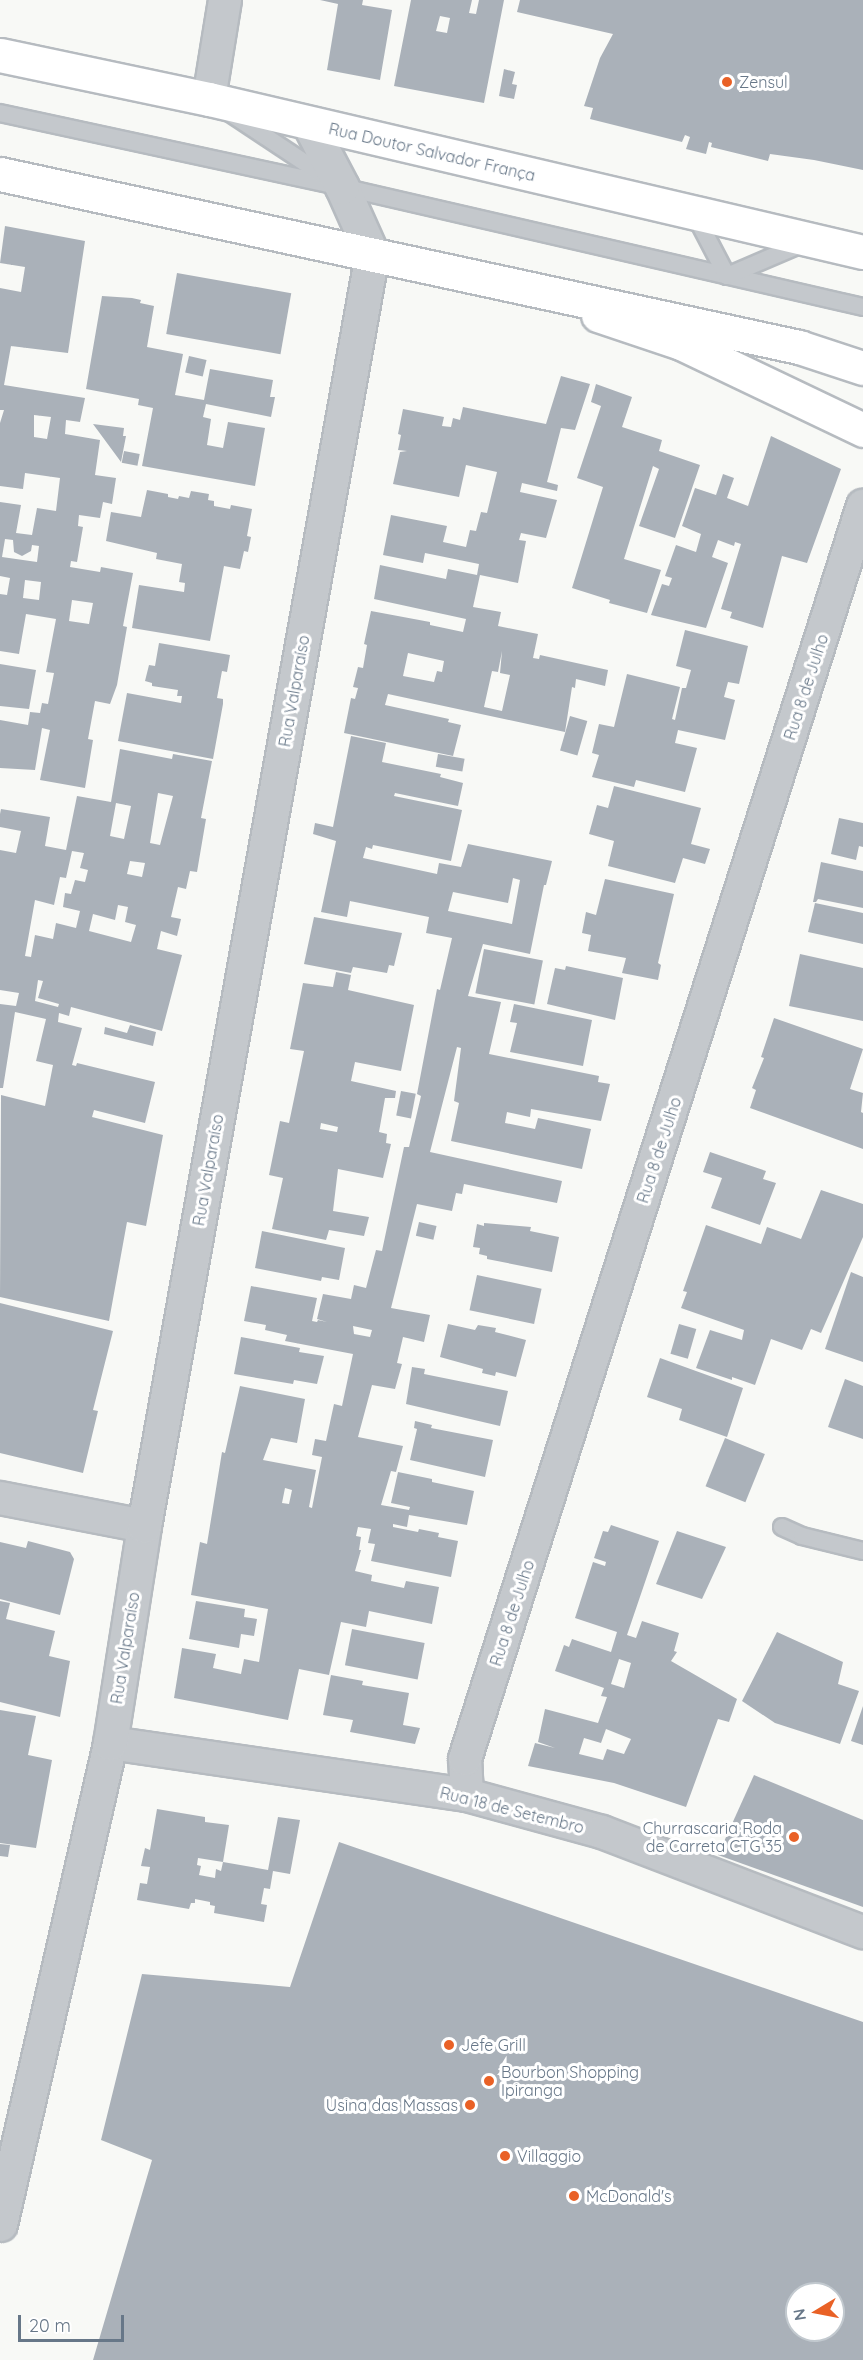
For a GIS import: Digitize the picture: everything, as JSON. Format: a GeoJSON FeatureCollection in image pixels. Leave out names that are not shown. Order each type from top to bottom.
{"type":"FeatureCollection","features":[{"type":"Feature","properties":{"kind":"main road","name":"Rua Doutor Salvador França"},"geometry":{"type":"LineString","coordinates":[[5,57],[209,99],[863,252]]}},
{"type":"Feature","properties":{"kind":"main road"},"geometry":{"type":"LineString","coordinates":[[0,174],[799,347],[863,368]]}},
{"type":"Feature","properties":{"kind":"main road"},"geometry":{"type":"LineString","coordinates":[[503,282],[681,343],[863,430]]}},
{"type":"Feature","properties":{"kind":"street"},"geometry":{"type":"LineString","coordinates":[[209,99],[225,0]]}},
{"type":"Feature","properties":{"kind":"street"},"geometry":{"type":"LineString","coordinates":[[309,124],[342,187],[372,254]]}},
{"type":"Feature","properties":{"kind":"street","name":"Rua Valparaíso"},"geometry":{"type":"LineString","coordinates":[[0,2224],[110,1743],[144,1526],[372,254]]}},
{"type":"Feature","properties":{"kind":"street","name":"Rua 8 de Julho"},"geometry":{"type":"LineString","coordinates":[[467,1795],[465,1760],[863,506]]}},
{"type":"Feature","properties":{"kind":"street"},"geometry":{"type":"LineString","coordinates":[[0,1498],[144,1526]]}},
{"type":"Feature","properties":{"kind":"street","name":"Rua 18 de Setembro"},"geometry":{"type":"LineString","coordinates":[[110,1743],[467,1795],[602,1832],[863,1932]]}},
{"type":"Feature","properties":{"kind":"lane"},"geometry":{"type":"LineString","coordinates":[[209,99],[342,187]]}},
{"type":"Feature","properties":{"kind":"lane"},"geometry":{"type":"LineString","coordinates":[[0,114],[342,187],[863,307]]}},
{"type":"Feature","properties":{"kind":"lane"},"geometry":{"type":"LineString","coordinates":[[694,213],[727,276]]}},
{"type":"Feature","properties":{"kind":"lane"},"geometry":{"type":"LineString","coordinates":[[727,276],[810,240]]}},
{"type":"Feature","properties":{"kind":"lane"},"geometry":{"type":"LineString","coordinates":[[782,1527],[802,1536],[863,1551]]}},
{"type":"Feature","properties":{"kind":"building"},"geometry":{"type":"Polygon","coordinates":[[[320,0],[363,0],[362,5],[392,10],[380,80],[327,70],[338,4],[320,0]]]}},
{"type":"Feature","properties":{"kind":"building"},"geometry":{"type":"Polygon","coordinates":[[[411,0],[472,0],[469,13],[476,14],[479,0],[504,0],[484,103],[394,86],[411,0]],[[440,16],[436,31],[447,33],[450,18],[440,16]]]}},
{"type":"Feature","properties":{"kind":"building","name":"Zensul"},"geometry":{"type":"Polygon","coordinates":[[[520,0],[863,0],[863,170],[770,154],[768,161],[711,147],[712,143],[709,142],[706,154],[686,149],[690,137],[685,135],[682,142],[590,119],[593,108],[584,106],[600,58],[613,34],[517,12],[520,0]]]}},
{"type":"Feature","properties":{"kind":"building"},"geometry":{"type":"Polygon","coordinates":[[[504,69],[515,72],[512,84],[517,85],[514,99],[499,96],[504,69]]]}},
{"type":"Feature","properties":{"kind":"building"},"geometry":{"type":"Polygon","coordinates":[[[5,226],[85,241],[68,353],[11,346],[4,385],[85,398],[80,422],[66,420],[65,434],[100,440],[95,475],[116,478],[112,504],[103,502],[100,518],[79,515],[78,526],[83,527],[77,562],[71,561],[70,567],[100,572],[101,567],[133,573],[123,626],[127,627],[117,685],[110,704],[95,701],[88,739],[93,740],[85,788],[40,780],[50,730],[42,728],[35,770],[0,768],[0,720],[28,725],[30,712],[40,713],[42,703],[48,704],[54,673],[46,672],[56,619],[26,614],[19,654],[0,651],[0,594],[7,595],[10,578],[0,576],[0,502],[21,505],[16,533],[32,535],[37,508],[56,511],[60,478],[25,473],[23,489],[0,486],[0,423],[4,410],[0,410],[0,288],[21,292],[25,267],[0,263],[5,226]],[[34,415],[34,437],[47,439],[51,417],[34,415]],[[5,539],[2,557],[37,562],[39,546],[32,545],[31,551],[22,556],[14,552],[13,540],[5,539]],[[25,580],[23,598],[39,600],[41,582],[25,580]],[[72,600],[69,621],[89,624],[93,603],[72,600]]]}},
{"type":"Feature","properties":{"kind":"building"},"geometry":{"type":"Polygon","coordinates":[[[177,273],[291,293],[280,354],[166,334],[177,273]]]}},
{"type":"Feature","properties":{"kind":"building"},"geometry":{"type":"Polygon","coordinates":[[[102,296],[132,298],[141,300],[140,303],[154,306],[147,347],[183,354],[175,395],[204,400],[210,369],[273,380],[270,397],[275,397],[271,417],[206,404],[203,417],[211,419],[207,445],[223,448],[228,422],[265,428],[255,486],[142,466],[153,408],[138,405],[139,399],[86,389],[102,296]]]}},
{"type":"Feature","properties":{"kind":"building"},"geometry":{"type":"Polygon","coordinates":[[[189,356],[207,360],[203,377],[185,373],[189,356]]]}},
{"type":"Feature","properties":{"kind":"building"},"geometry":{"type":"Polygon","coordinates":[[[561,376],[590,384],[575,430],[561,428],[547,482],[558,485],[557,491],[522,483],[520,492],[557,500],[546,538],[521,533],[519,540],[526,541],[518,583],[480,575],[473,607],[501,612],[498,626],[538,634],[533,658],[539,659],[540,655],[608,670],[605,686],[576,679],[575,688],[572,687],[565,732],[388,694],[385,705],[449,719],[448,722],[461,725],[453,756],[344,733],[351,698],[355,699],[358,688],[353,687],[358,667],[363,668],[367,645],[364,644],[371,611],[430,622],[430,625],[463,632],[466,619],[374,599],[380,565],[446,579],[448,569],[477,575],[479,564],[425,553],[423,563],[383,555],[391,515],[447,526],[443,542],[466,547],[470,530],[476,531],[481,512],[487,513],[497,472],[466,465],[459,497],[393,484],[400,452],[407,451],[398,450],[401,435],[398,434],[403,409],[444,417],[442,426],[451,427],[453,418],[460,420],[463,407],[546,424],[561,376]],[[502,651],[498,672],[492,671],[484,707],[502,711],[510,675],[500,673],[502,651]],[[408,653],[403,676],[434,682],[437,671],[442,672],[444,661],[408,653]]]}},
{"type":"Feature","properties":{"kind":"building"},"geometry":{"type":"Polygon","coordinates":[[[596,384],[632,397],[622,427],[662,440],[659,451],[700,465],[675,538],[639,526],[659,469],[653,466],[624,559],[661,570],[647,613],[609,603],[610,600],[572,588],[603,487],[577,478],[601,406],[591,402],[596,384]]]}},
{"type":"Feature","properties":{"kind":"building"},"geometry":{"type":"Polygon","coordinates":[[[93,424],[124,428],[123,436],[126,436],[121,462],[93,424]]]}},
{"type":"Feature","properties":{"kind":"building"},"geometry":{"type":"Polygon","coordinates":[[[771,436],[841,469],[807,563],[782,556],[763,628],[730,618],[732,612],[721,609],[741,544],[735,542],[734,546],[718,540],[712,557],[728,563],[706,628],[651,615],[662,584],[669,586],[672,578],[665,576],[676,545],[696,552],[701,534],[682,526],[695,488],[716,495],[723,474],[734,478],[727,498],[748,506],[771,436]]]}},
{"type":"Feature","properties":{"kind":"building"},"geometry":{"type":"Polygon","coordinates":[[[124,451],[140,454],[137,466],[122,463],[124,451]]]}},
{"type":"Feature","properties":{"kind":"building"},"geometry":{"type":"Polygon","coordinates":[[[147,490],[168,494],[168,497],[178,499],[179,496],[189,498],[191,491],[209,494],[208,500],[214,501],[214,506],[230,509],[231,505],[252,509],[247,536],[251,537],[248,552],[244,551],[240,569],[224,566],[210,641],[132,628],[139,585],[184,592],[185,583],[179,582],[182,564],[156,559],[157,553],[106,541],[111,512],[141,517],[147,490]]]}},
{"type":"Feature","properties":{"kind":"building"},"geometry":{"type":"Polygon","coordinates":[[[685,630],[748,646],[739,684],[728,682],[724,697],[735,700],[725,740],[678,730],[675,743],[697,748],[685,792],[636,780],[634,787],[592,777],[599,755],[592,753],[599,724],[614,727],[627,674],[680,687],[672,719],[675,720],[682,688],[686,688],[691,670],[676,666],[685,630]]]}},
{"type":"Feature","properties":{"kind":"building"},"geometry":{"type":"Polygon","coordinates":[[[159,643],[230,655],[227,672],[222,671],[217,698],[223,699],[223,704],[213,759],[118,741],[127,693],[181,703],[182,696],[177,696],[178,690],[152,686],[152,683],[145,681],[149,665],[155,666],[159,643]]]}},
{"type":"Feature","properties":{"kind":"building"},"geometry":{"type":"Polygon","coordinates":[[[0,664],[36,670],[29,709],[0,706],[0,664]]]}},
{"type":"Feature","properties":{"kind":"building"},"geometry":{"type":"Polygon","coordinates":[[[570,716],[587,721],[577,756],[560,751],[570,716]]]}},
{"type":"Feature","properties":{"kind":"building"},"geometry":{"type":"Polygon","coordinates":[[[351,736],[386,743],[382,762],[441,774],[440,777],[463,783],[458,806],[395,793],[394,796],[462,810],[451,861],[373,845],[372,849],[366,847],[363,858],[437,874],[439,863],[461,867],[468,844],[552,861],[546,885],[544,885],[530,954],[483,944],[468,996],[501,1002],[489,1054],[599,1076],[598,1082],[610,1084],[601,1121],[531,1109],[530,1117],[507,1112],[505,1123],[535,1129],[538,1118],[591,1129],[582,1169],[451,1141],[459,1103],[454,1101],[461,1048],[457,1047],[430,1152],[562,1181],[557,1203],[464,1184],[462,1194],[456,1193],[452,1211],[417,1204],[391,1308],[430,1315],[424,1342],[403,1337],[397,1363],[402,1364],[395,1389],[372,1385],[358,1437],[403,1446],[396,1472],[391,1471],[381,1505],[409,1510],[410,1507],[391,1503],[398,1472],[432,1479],[432,1482],[474,1491],[467,1525],[409,1515],[407,1527],[393,1524],[393,1527],[418,1532],[419,1529],[439,1533],[438,1537],[458,1541],[451,1577],[371,1561],[375,1544],[368,1543],[371,1529],[358,1527],[356,1536],[361,1537],[359,1550],[361,1550],[355,1571],[372,1575],[371,1581],[404,1588],[406,1581],[439,1587],[432,1624],[369,1611],[366,1627],[341,1622],[329,1675],[299,1669],[288,1720],[174,1698],[182,1648],[216,1654],[213,1668],[241,1674],[244,1659],[259,1662],[268,1609],[191,1595],[200,1542],[207,1544],[222,1452],[225,1453],[240,1386],[305,1399],[297,1443],[271,1438],[263,1460],[316,1470],[309,1507],[312,1508],[322,1457],[312,1455],[315,1439],[326,1441],[334,1404],[342,1406],[353,1354],[285,1341],[287,1335],[265,1330],[266,1325],[244,1321],[251,1286],[317,1298],[312,1321],[317,1322],[318,1320],[327,1322],[317,1319],[323,1294],[351,1299],[354,1285],[366,1288],[376,1250],[382,1251],[404,1147],[409,1147],[421,1096],[417,1094],[437,989],[440,990],[452,938],[426,933],[429,917],[350,901],[347,917],[321,912],[336,841],[313,834],[315,823],[333,827],[351,736]],[[513,878],[508,903],[453,892],[448,911],[512,924],[520,880],[513,878]],[[353,1326],[354,1334],[370,1337],[372,1330],[353,1326]],[[285,1488],[282,1503],[289,1504],[292,1490],[285,1488]]]}},
{"type":"Feature","properties":{"kind":"building"},"geometry":{"type":"Polygon","coordinates":[[[120,749],[172,759],[173,754],[212,761],[201,818],[206,819],[197,872],[190,871],[186,889],[178,887],[171,917],[181,919],[177,936],[161,931],[157,949],[182,955],[162,1031],[71,1007],[69,1016],[59,1013],[58,1022],[82,1028],[72,1065],[76,1066],[77,1063],[155,1082],[145,1123],[94,1110],[92,1117],[163,1135],[146,1226],[127,1222],[109,1321],[0,1297],[1,1095],[45,1106],[53,1065],[36,1061],[46,1019],[15,1012],[3,1088],[0,1088],[0,1004],[16,1006],[19,993],[0,990],[0,850],[16,853],[21,831],[0,827],[0,814],[1,809],[50,817],[45,846],[66,850],[77,796],[111,802],[120,749]],[[158,793],[150,843],[160,845],[173,796],[158,793]],[[116,803],[110,836],[124,839],[131,806],[116,803]],[[72,851],[66,878],[60,877],[54,905],[35,900],[25,956],[31,957],[35,935],[53,939],[56,923],[76,928],[80,911],[63,907],[65,893],[71,894],[75,880],[85,882],[88,870],[80,868],[84,853],[72,851]],[[130,861],[127,874],[142,877],[145,863],[130,861]],[[118,905],[115,920],[93,914],[89,931],[131,942],[136,925],[125,922],[128,907],[118,905]],[[38,980],[35,1001],[58,1007],[59,1004],[38,998],[43,981],[38,980]]]}},
{"type":"Feature","properties":{"kind":"building"},"geometry":{"type":"Polygon","coordinates":[[[438,754],[465,759],[462,771],[436,767],[438,754]]]}},
{"type":"Feature","properties":{"kind":"building"},"geometry":{"type":"Polygon","coordinates":[[[614,786],[701,808],[691,844],[710,849],[705,864],[683,858],[675,883],[608,866],[614,841],[589,834],[597,805],[608,808],[614,786]]]}},
{"type":"Feature","properties":{"kind":"building"},"geometry":{"type":"Polygon","coordinates":[[[839,818],[863,823],[863,847],[859,846],[856,860],[831,854],[839,818]]]}},
{"type":"Feature","properties":{"kind":"building"},"geometry":{"type":"Polygon","coordinates":[[[821,862],[863,871],[863,908],[818,899],[813,902],[821,862]]]}},
{"type":"Feature","properties":{"kind":"building"},"geometry":{"type":"Polygon","coordinates":[[[605,879],[674,894],[658,963],[661,965],[658,980],[622,973],[626,958],[588,951],[591,935],[582,933],[586,912],[596,915],[605,879]]]}},
{"type":"Feature","properties":{"kind":"building"},"geometry":{"type":"Polygon","coordinates":[[[815,903],[863,913],[863,944],[808,932],[815,903]]]}},
{"type":"Feature","properties":{"kind":"building"},"geometry":{"type":"Polygon","coordinates":[[[314,917],[402,933],[394,966],[389,965],[387,973],[353,967],[351,973],[304,964],[314,917]]]}},
{"type":"Feature","properties":{"kind":"building"},"geometry":{"type":"Polygon","coordinates":[[[484,949],[543,960],[534,1005],[475,993],[484,949]]]}},
{"type":"Feature","properties":{"kind":"building"},"geometry":{"type":"Polygon","coordinates":[[[800,954],[863,968],[863,1021],[789,1006],[800,954]]]}},
{"type":"Feature","properties":{"kind":"building"},"geometry":{"type":"Polygon","coordinates":[[[566,966],[623,978],[615,1020],[547,1004],[555,968],[565,970],[566,966]]]}},
{"type":"Feature","properties":{"kind":"building"},"geometry":{"type":"Polygon","coordinates":[[[336,972],[351,975],[348,990],[414,1005],[401,1071],[355,1062],[351,1081],[396,1091],[395,1098],[385,1098],[379,1132],[387,1134],[386,1143],[391,1144],[383,1178],[338,1169],[333,1211],[369,1217],[364,1236],[329,1230],[326,1240],[272,1229],[283,1178],[269,1175],[280,1121],[289,1123],[304,1051],[290,1049],[303,983],[333,987],[336,972]],[[321,1123],[320,1129],[337,1132],[338,1127],[321,1123]]]}},
{"type":"Feature","properties":{"kind":"building"},"geometry":{"type":"Polygon","coordinates":[[[514,1004],[592,1020],[583,1066],[510,1052],[517,1023],[510,1022],[514,1004]]]}},
{"type":"Feature","properties":{"kind":"building"},"geometry":{"type":"Polygon","coordinates":[[[774,1018],[863,1049],[850,1089],[863,1093],[861,1112],[863,1113],[863,1149],[750,1108],[756,1090],[752,1088],[764,1058],[761,1057],[774,1018]]]}},
{"type":"Feature","properties":{"kind":"building"},"geometry":{"type":"Polygon","coordinates":[[[130,1025],[156,1032],[153,1046],[104,1034],[105,1027],[127,1033],[130,1025]]]}},
{"type":"Feature","properties":{"kind":"building"},"geometry":{"type":"Polygon","coordinates":[[[401,1091],[416,1094],[411,1118],[396,1116],[401,1091]]]}},
{"type":"Feature","properties":{"kind":"building"},"geometry":{"type":"Polygon","coordinates":[[[710,1152],[766,1171],[763,1179],[776,1183],[760,1225],[711,1208],[722,1178],[703,1172],[710,1152]]]}},
{"type":"Feature","properties":{"kind":"building"},"geometry":{"type":"Polygon","coordinates":[[[821,1190],[863,1204],[863,1237],[821,1333],[811,1329],[802,1350],[771,1339],[755,1385],[696,1368],[710,1330],[742,1340],[744,1330],[681,1308],[687,1292],[683,1291],[706,1225],[761,1244],[767,1227],[801,1239],[821,1190]]]}},
{"type":"Feature","properties":{"kind":"building"},"geometry":{"type":"Polygon","coordinates":[[[419,1222],[437,1226],[433,1240],[416,1236],[419,1222]]]}},
{"type":"Feature","properties":{"kind":"building"},"geometry":{"type":"Polygon","coordinates":[[[484,1223],[531,1227],[530,1231],[559,1237],[552,1272],[487,1259],[487,1256],[479,1254],[480,1248],[473,1247],[477,1224],[484,1226],[484,1223]]]}},
{"type":"Feature","properties":{"kind":"building"},"geometry":{"type":"Polygon","coordinates":[[[262,1231],[345,1248],[339,1280],[322,1277],[321,1281],[255,1268],[262,1231]]]}},
{"type":"Feature","properties":{"kind":"building"},"geometry":{"type":"Polygon","coordinates":[[[851,1272],[863,1277],[863,1362],[825,1349],[851,1272]]]}},
{"type":"Feature","properties":{"kind":"building"},"geometry":{"type":"Polygon","coordinates":[[[477,1275],[542,1289],[534,1324],[470,1310],[477,1275]]]}},
{"type":"Feature","properties":{"kind":"building"},"geometry":{"type":"Polygon","coordinates":[[[0,1303],[113,1331],[93,1410],[98,1411],[83,1473],[0,1453],[0,1303]]]}},
{"type":"Feature","properties":{"kind":"building"},"geometry":{"type":"Polygon","coordinates":[[[448,1324],[475,1330],[478,1325],[496,1328],[495,1332],[526,1340],[516,1377],[496,1372],[495,1376],[482,1373],[483,1369],[440,1357],[448,1324]]]}},
{"type":"Feature","properties":{"kind":"building"},"geometry":{"type":"Polygon","coordinates":[[[679,1324],[696,1329],[688,1359],[670,1354],[679,1324]]]}},
{"type":"Feature","properties":{"kind":"building"},"geometry":{"type":"Polygon","coordinates":[[[241,1337],[300,1348],[299,1352],[324,1356],[317,1384],[294,1380],[293,1384],[234,1374],[241,1337]]]}},
{"type":"Feature","properties":{"kind":"building"},"geometry":{"type":"Polygon","coordinates":[[[660,1358],[743,1388],[727,1437],[679,1420],[682,1409],[647,1397],[660,1358]]]}},
{"type":"Feature","properties":{"kind":"building"},"geometry":{"type":"Polygon","coordinates":[[[412,1367],[425,1369],[424,1374],[508,1391],[500,1426],[406,1404],[412,1367]]]}},
{"type":"Feature","properties":{"kind":"building"},"geometry":{"type":"Polygon","coordinates":[[[845,1379],[863,1386],[863,1439],[828,1427],[845,1379]]]}},
{"type":"Feature","properties":{"kind":"building"},"geometry":{"type":"Polygon","coordinates":[[[415,1421],[432,1425],[431,1428],[493,1440],[485,1477],[410,1460],[417,1429],[414,1428],[415,1421]]]}},
{"type":"Feature","properties":{"kind":"building"},"geometry":{"type":"Polygon","coordinates":[[[725,1438],[765,1454],[745,1502],[706,1486],[725,1438]]]}},
{"type":"Feature","properties":{"kind":"building"},"geometry":{"type":"Polygon","coordinates":[[[611,1525],[659,1541],[627,1635],[636,1638],[642,1621],[679,1633],[674,1651],[677,1652],[671,1661],[737,1699],[729,1722],[718,1719],[686,1807],[614,1783],[528,1766],[535,1743],[555,1748],[538,1742],[545,1709],[598,1723],[607,1697],[601,1696],[604,1688],[555,1671],[564,1645],[569,1647],[572,1639],[611,1652],[617,1632],[575,1618],[593,1562],[605,1566],[606,1562],[594,1558],[603,1531],[608,1532],[611,1525]],[[619,1659],[611,1684],[624,1688],[631,1663],[619,1659]],[[606,1729],[601,1743],[584,1738],[579,1754],[603,1760],[607,1749],[624,1754],[631,1739],[606,1729]]]}},
{"type":"Feature","properties":{"kind":"building"},"geometry":{"type":"Polygon","coordinates":[[[677,1531],[726,1547],[702,1599],[656,1584],[677,1531]]]}},
{"type":"Feature","properties":{"kind":"building"},"geometry":{"type":"Polygon","coordinates":[[[28,1541],[70,1552],[74,1559],[60,1615],[0,1599],[0,1542],[26,1548],[28,1541]]]}},
{"type":"Feature","properties":{"kind":"building"},"geometry":{"type":"Polygon","coordinates":[[[0,1601],[10,1603],[6,1619],[55,1631],[49,1656],[70,1661],[60,1717],[0,1702],[0,1601]]]}},
{"type":"Feature","properties":{"kind":"building"},"geometry":{"type":"Polygon","coordinates":[[[196,1601],[245,1609],[244,1617],[257,1619],[254,1636],[241,1634],[239,1648],[189,1639],[196,1601]]]}},
{"type":"Feature","properties":{"kind":"building"},"geometry":{"type":"Polygon","coordinates":[[[352,1629],[425,1643],[418,1679],[345,1665],[352,1629]]]}},
{"type":"Feature","properties":{"kind":"building"},"geometry":{"type":"Polygon","coordinates":[[[777,1632],[843,1662],[838,1684],[859,1691],[840,1744],[775,1723],[742,1701],[777,1632]]]}},
{"type":"Feature","properties":{"kind":"building"},"geometry":{"type":"Polygon","coordinates":[[[331,1675],[363,1681],[362,1685],[409,1693],[403,1725],[420,1728],[415,1744],[350,1732],[353,1720],[323,1715],[331,1675]]]}},
{"type":"Feature","properties":{"kind":"building"},"geometry":{"type":"Polygon","coordinates":[[[863,1706],[863,1745],[851,1741],[863,1706]]]}},
{"type":"Feature","properties":{"kind":"building"},"geometry":{"type":"Polygon","coordinates":[[[0,1710],[36,1716],[28,1755],[52,1760],[36,1848],[0,1843],[0,1710]]]}},
{"type":"Feature","properties":{"kind":"building","name":"Churrascaria Roda de Carreta CTG 35"},"geometry":{"type":"Polygon","coordinates":[[[754,1775],[863,1820],[863,1907],[718,1855],[754,1775]]]}},
{"type":"Feature","properties":{"kind":"building"},"geometry":{"type":"Polygon","coordinates":[[[157,1809],[205,1817],[205,1822],[229,1825],[223,1862],[268,1870],[278,1817],[300,1820],[290,1874],[273,1871],[270,1889],[264,1888],[261,1904],[267,1905],[264,1922],[214,1913],[215,1906],[210,1905],[210,1902],[195,1899],[195,1903],[191,1903],[189,1909],[137,1900],[140,1883],[147,1884],[150,1867],[141,1866],[145,1848],[150,1850],[157,1809]],[[198,1858],[197,1865],[201,1866],[199,1875],[215,1878],[216,1869],[221,1871],[223,1862],[198,1858]]]}},
{"type":"Feature","properties":{"kind":"building","name":"Bourbon Shopping Ipiranga"},"geometry":{"type":"Polygon","coordinates":[[[339,1842],[863,2022],[863,2360],[93,2360],[152,2160],[101,2140],[142,1974],[290,1987],[339,1842]]]}},
{"type":"Feature","properties":{"kind":"building"},"geometry":{"type":"Polygon","coordinates":[[[0,1844],[10,1845],[8,1857],[0,1856],[0,1844]]]}},
{"type":"Feature","properties":{"kind":"place","name":"Zensul"},"geometry":{"type":"Point","coordinates":[727,82]}},
{"type":"Feature","properties":{"kind":"place","name":"Churrascaria Roda de Carreta CTG 35"},"geometry":{"type":"Point","coordinates":[794,1837]}},
{"type":"Feature","properties":{"kind":"place","name":"Jefe Grill"},"geometry":{"type":"Point","coordinates":[449,2045]}},
{"type":"Feature","properties":{"kind":"place","name":"Bourbon Shopping Ipiranga"},"geometry":{"type":"Point","coordinates":[489,2081]}},
{"type":"Feature","properties":{"kind":"place","name":"Usina das Massas"},"geometry":{"type":"Point","coordinates":[470,2105]}},
{"type":"Feature","properties":{"kind":"place","name":"Villaggio"},"geometry":{"type":"Point","coordinates":[505,2156]}},
{"type":"Feature","properties":{"kind":"place","name":"McDonald's"},"geometry":{"type":"Point","coordinates":[574,2196]}}]}
